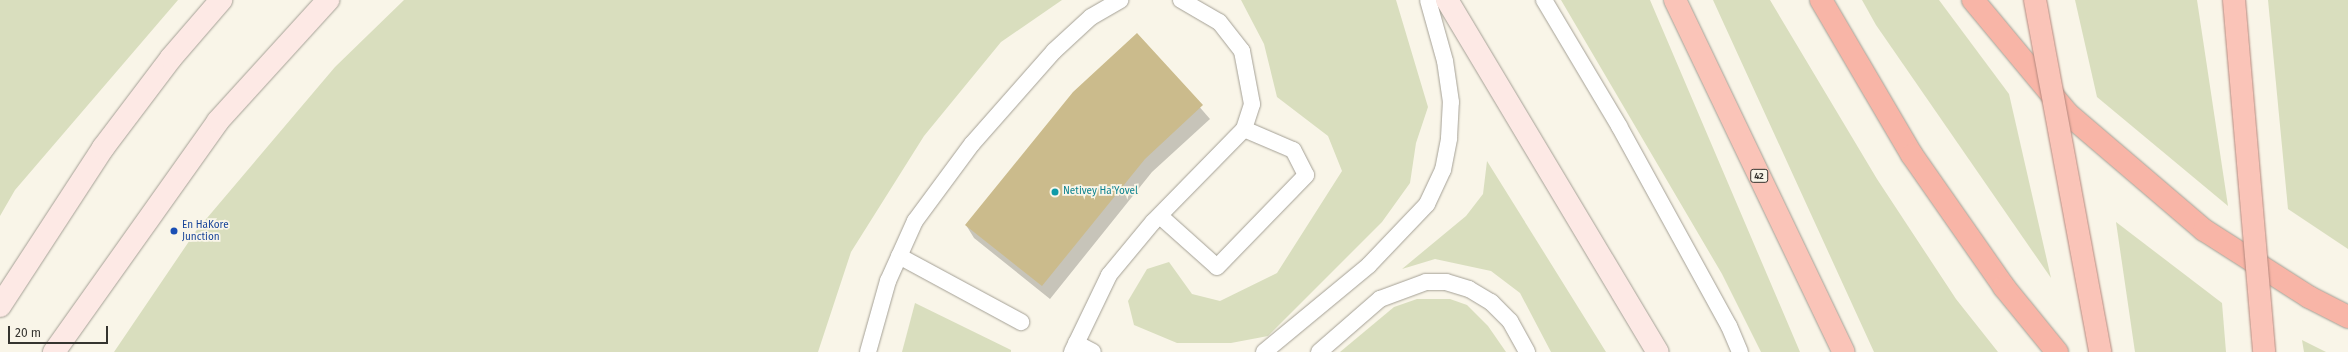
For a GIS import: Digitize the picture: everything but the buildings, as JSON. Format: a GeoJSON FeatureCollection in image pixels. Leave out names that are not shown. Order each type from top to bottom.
{"type":"FeatureCollection","features":[{"type":"Feature","properties":{"kind":"highway","name":"42"},"geometry":{"type":"LineString","coordinates":[[1675,0],[1844,352]]}},
{"type":"Feature","properties":{"kind":"highway"},"geometry":{"type":"LineString","coordinates":[[1821,0],[1912,156],[2004,287],[2057,352]]}},
{"type":"Feature","properties":{"kind":"highway"},"geometry":{"type":"LineString","coordinates":[[1973,0],[2067,113],[2204,230],[2309,297],[2348,317]]}},
{"type":"Feature","properties":{"kind":"highway"},"geometry":{"type":"LineString","coordinates":[[2036,0],[2100,352]]}},
{"type":"Feature","properties":{"kind":"highway"},"geometry":{"type":"LineString","coordinates":[[2234,0],[2264,352]]}},
{"type":"Feature","properties":{"kind":"main road"},"geometry":{"type":"LineString","coordinates":[[0,306],[103,148],[171,58],[221,0]]}},
{"type":"Feature","properties":{"kind":"main road"},"geometry":{"type":"LineString","coordinates":[[56,349],[218,121],[328,0]]}},
{"type":"Feature","properties":{"kind":"main road"},"geometry":{"type":"LineString","coordinates":[[1447,0],[1658,352]]}},
{"type":"Feature","properties":{"kind":"lane"},"geometry":{"type":"LineString","coordinates":[[868,352],[888,281],[915,221],[972,144],[1054,51],[1091,16],[1120,0]]}},
{"type":"Feature","properties":{"kind":"lane"},"geometry":{"type":"LineString","coordinates":[[1093,352],[1074,347],[1109,275],[1160,216],[1244,128],[1252,104],[1242,51],[1219,22],[1181,0]]}},
{"type":"Feature","properties":{"kind":"lane"},"geometry":{"type":"LineString","coordinates":[[1264,352],[1369,265],[1427,204],[1443,170],[1450,138],[1451,102],[1445,61],[1428,0]]}},
{"type":"Feature","properties":{"kind":"lane"},"geometry":{"type":"LineString","coordinates":[[1544,0],[1622,133],[1730,326],[1740,352]]}},
{"type":"Feature","properties":{"kind":"lane"},"geometry":{"type":"LineString","coordinates":[[1160,216],[1217,267],[1306,174],[1293,150],[1244,128]]}},
{"type":"Feature","properties":{"kind":"lane"},"geometry":{"type":"LineString","coordinates":[[899,256],[1021,322]]}},
{"type":"Feature","properties":{"kind":"lane"},"geometry":{"type":"LineString","coordinates":[[1319,352],[1380,299],[1426,282],[1446,282],[1469,289],[1491,302],[1510,321],[1527,352]]}},
{"type":"Feature","properties":{"kind":"green space"},"geometry":{"type":"Polygon","coordinates":[[[0,0],[178,0],[15,190],[0,216],[0,0]]]}},
{"type":"Feature","properties":{"kind":"green space"},"geometry":{"type":"Polygon","coordinates":[[[404,0],[1062,0],[1001,42],[924,136],[851,252],[818,352],[114,352],[196,231],[335,67],[404,0]]]}},
{"type":"Feature","properties":{"kind":"green space"},"geometry":{"type":"Polygon","coordinates":[[[1241,0],[1396,0],[1428,107],[1416,143],[1410,183],[1382,222],[1268,336],[1231,343],[1177,343],[1134,325],[1128,301],[1147,269],[1169,262],[1192,294],[1220,301],[1277,273],[1342,171],[1328,136],[1277,97],[1264,44],[1241,0]]]}},
{"type":"Feature","properties":{"kind":"green space"},"geometry":{"type":"Polygon","coordinates":[[[1561,0],[1650,0],[1800,352],[1761,352],[1722,274],[1561,0]]]}},
{"type":"Feature","properties":{"kind":"green space"},"geometry":{"type":"Polygon","coordinates":[[[1713,0],[1770,0],[1877,179],[1956,299],[1998,352],[1874,352],[1713,0]]]}},
{"type":"Feature","properties":{"kind":"green space"},"geometry":{"type":"Polygon","coordinates":[[[1862,0],[1939,0],[2009,94],[2051,278],[1876,25],[1862,0]]]}},
{"type":"Feature","properties":{"kind":"green space"},"geometry":{"type":"Polygon","coordinates":[[[2075,0],[2197,0],[2228,206],[2097,97],[2075,0]]]}},
{"type":"Feature","properties":{"kind":"green space"},"geometry":{"type":"Polygon","coordinates":[[[2268,0],[2348,0],[2348,249],[2288,209],[2268,0]]]}},
{"type":"Feature","properties":{"kind":"green space"},"geometry":{"type":"Polygon","coordinates":[[[1487,161],[1606,352],[1551,352],[1520,293],[1491,271],[1435,259],[1402,269],[1466,216],[1483,194],[1487,161]]]}},
{"type":"Feature","properties":{"kind":"green space"},"geometry":{"type":"Polygon","coordinates":[[[2116,222],[2222,303],[2226,352],[2135,352],[2116,222]]]}},
{"type":"Feature","properties":{"kind":"green space"},"geometry":{"type":"Polygon","coordinates":[[[1417,299],[1450,299],[1467,305],[1488,326],[1506,352],[1340,352],[1394,307],[1417,299]]]}},
{"type":"Feature","properties":{"kind":"green space"},"geometry":{"type":"Polygon","coordinates":[[[915,303],[1011,350],[1011,352],[902,352],[915,303]]]}},
{"type":"Feature","properties":{"kind":"green space"},"geometry":{"type":"Polygon","coordinates":[[[2302,340],[2326,352],[2304,352],[2302,340]]]}},
{"type":"Feature","properties":{"kind":"place","name":"Netivey Ha'Yovel"},"geometry":{"type":"Point","coordinates":[1055,192]}},
{"type":"Feature","properties":{"kind":"place","name":"En HaKore Junction"},"geometry":{"type":"Point","coordinates":[174,231]}}]}
